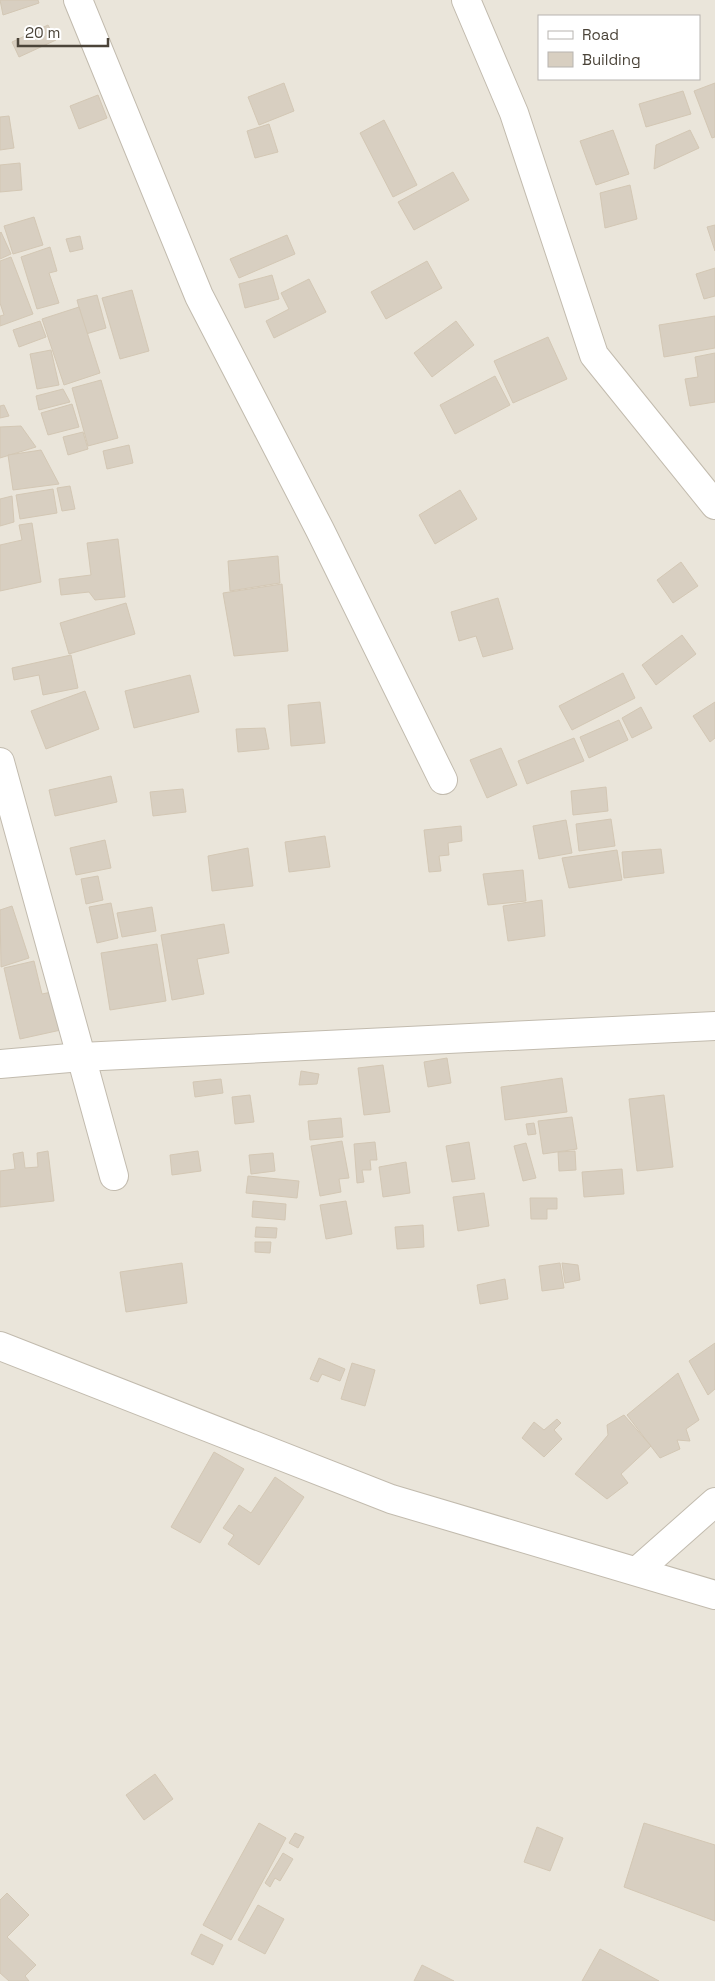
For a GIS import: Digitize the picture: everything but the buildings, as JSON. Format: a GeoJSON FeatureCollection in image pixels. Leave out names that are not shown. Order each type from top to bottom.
{"type":"FeatureCollection","features":[{"type":"Feature","properties":{"kind":"street"},"geometry":{"type":"LineString","coordinates":[[78,0],[199,296],[320,530],[443,780]]}},
{"type":"Feature","properties":{"kind":"street"},"geometry":{"type":"LineString","coordinates":[[466,0],[514,113],[594,355],[715,505]]}},
{"type":"Feature","properties":{"kind":"street"},"geometry":{"type":"LineString","coordinates":[[0,762],[114,1176]]}},
{"type":"Feature","properties":{"kind":"street"},"geometry":{"type":"LineString","coordinates":[[0,1064],[81,1057],[715,1026]]}},
{"type":"Feature","properties":{"kind":"street"},"geometry":{"type":"LineString","coordinates":[[0,1346],[391,1499],[715,1594]]}},
{"type":"Feature","properties":{"kind":"street"},"geometry":{"type":"LineString","coordinates":[[637,1572],[715,1502]]}},
{"type":"Feature","properties":{"kind":"shaded area"},"geometry":{"type":"Polygon","coordinates":[[[0,0],[715,0],[715,1981],[0,1981],[0,0]]]}}]}
